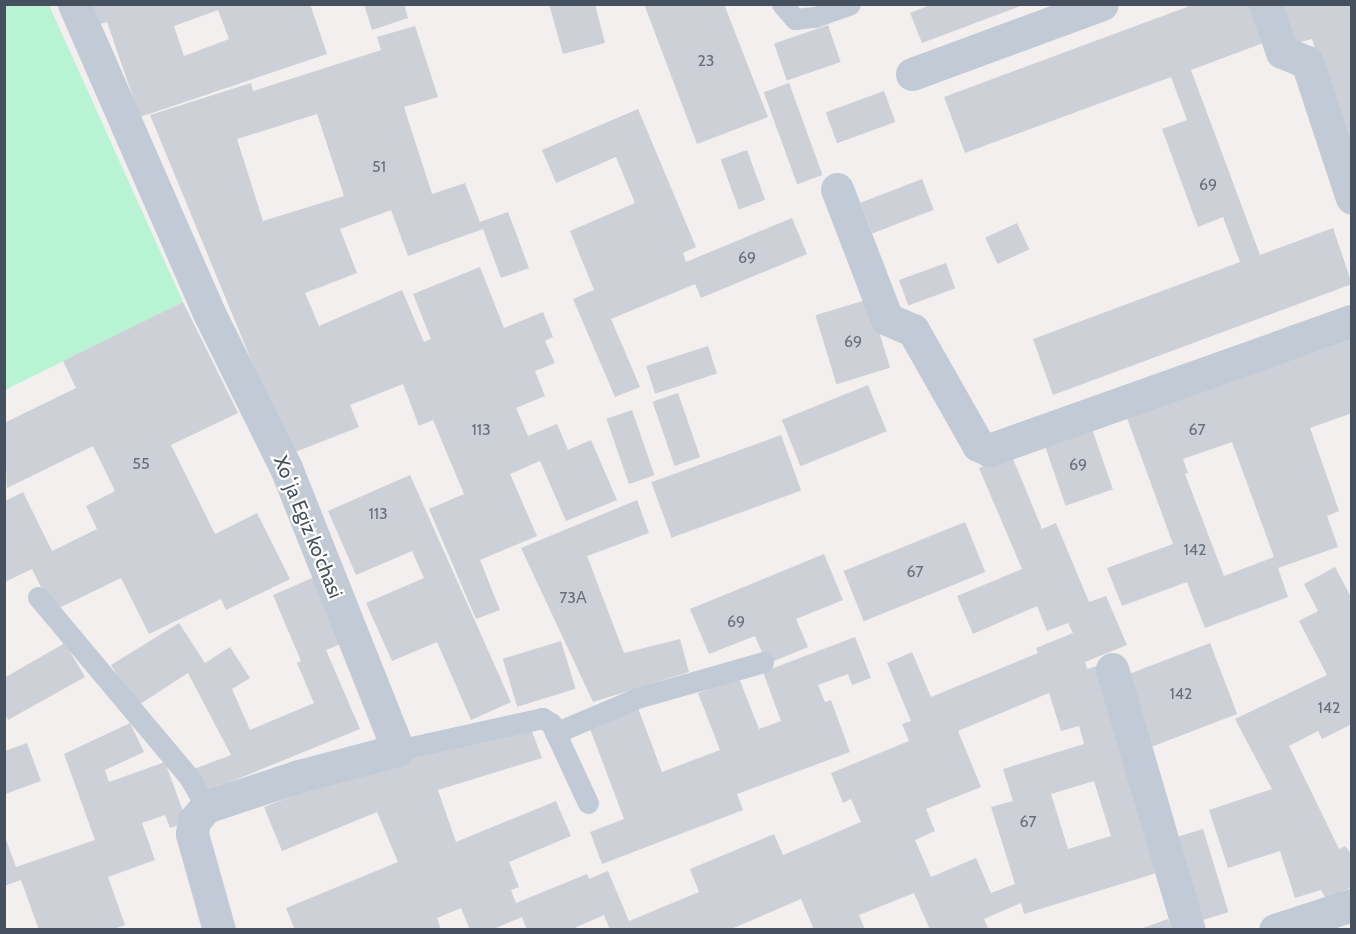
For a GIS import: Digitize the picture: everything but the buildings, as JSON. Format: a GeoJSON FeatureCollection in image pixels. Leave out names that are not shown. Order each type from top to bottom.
{"type":"FeatureCollection","features":[{"type":"Feature","properties":{"kind":"street","name":"Xoʻja Egiz ko'chasi"},"geometry":{"type":"LineString","coordinates":[[74,4],[210,315],[286,468],[399,750]]}},
{"type":"Feature","properties":{"kind":"street"},"geometry":{"type":"LineString","coordinates":[[912,74],[1102,4]]}},
{"type":"Feature","properties":{"kind":"street"},"geometry":{"type":"LineString","coordinates":[[1264,4],[1282,52],[1307,62],[1352,198]]}},
{"type":"Feature","properties":{"kind":"street"},"geometry":{"type":"LineString","coordinates":[[837,189],[886,319],[913,330],[978,445],[989,450],[1352,321]]}},
{"type":"Feature","properties":{"kind":"street"},"geometry":{"type":"LineString","coordinates":[[1112,669],[1190,930]]}},
{"type":"Feature","properties":{"kind":"street"},"geometry":{"type":"LineString","coordinates":[[219,930],[192,834],[194,822],[206,807],[298,776],[399,750]]}},
{"type":"Feature","properties":{"kind":"street"},"geometry":{"type":"LineString","coordinates":[[1275,930],[1352,905]]}},
{"type":"Feature","properties":{"kind":"lane"},"geometry":{"type":"LineString","coordinates":[[782,4],[795,19],[815,17],[850,4]]}},
{"type":"Feature","properties":{"kind":"lane"},"geometry":{"type":"LineString","coordinates":[[38,597],[189,777],[206,807]]}},
{"type":"Feature","properties":{"kind":"lane"},"geometry":{"type":"LineString","coordinates":[[555,733],[637,698],[763,662]]}},
{"type":"Feature","properties":{"kind":"lane"},"geometry":{"type":"LineString","coordinates":[[399,750],[542,718],[551,723],[588,803]]}},
{"type":"Feature","properties":{"kind":"green space"},"geometry":{"type":"Polygon","coordinates":[[[5,5],[49,5],[183,302],[5,390],[5,5]]]}}]}
